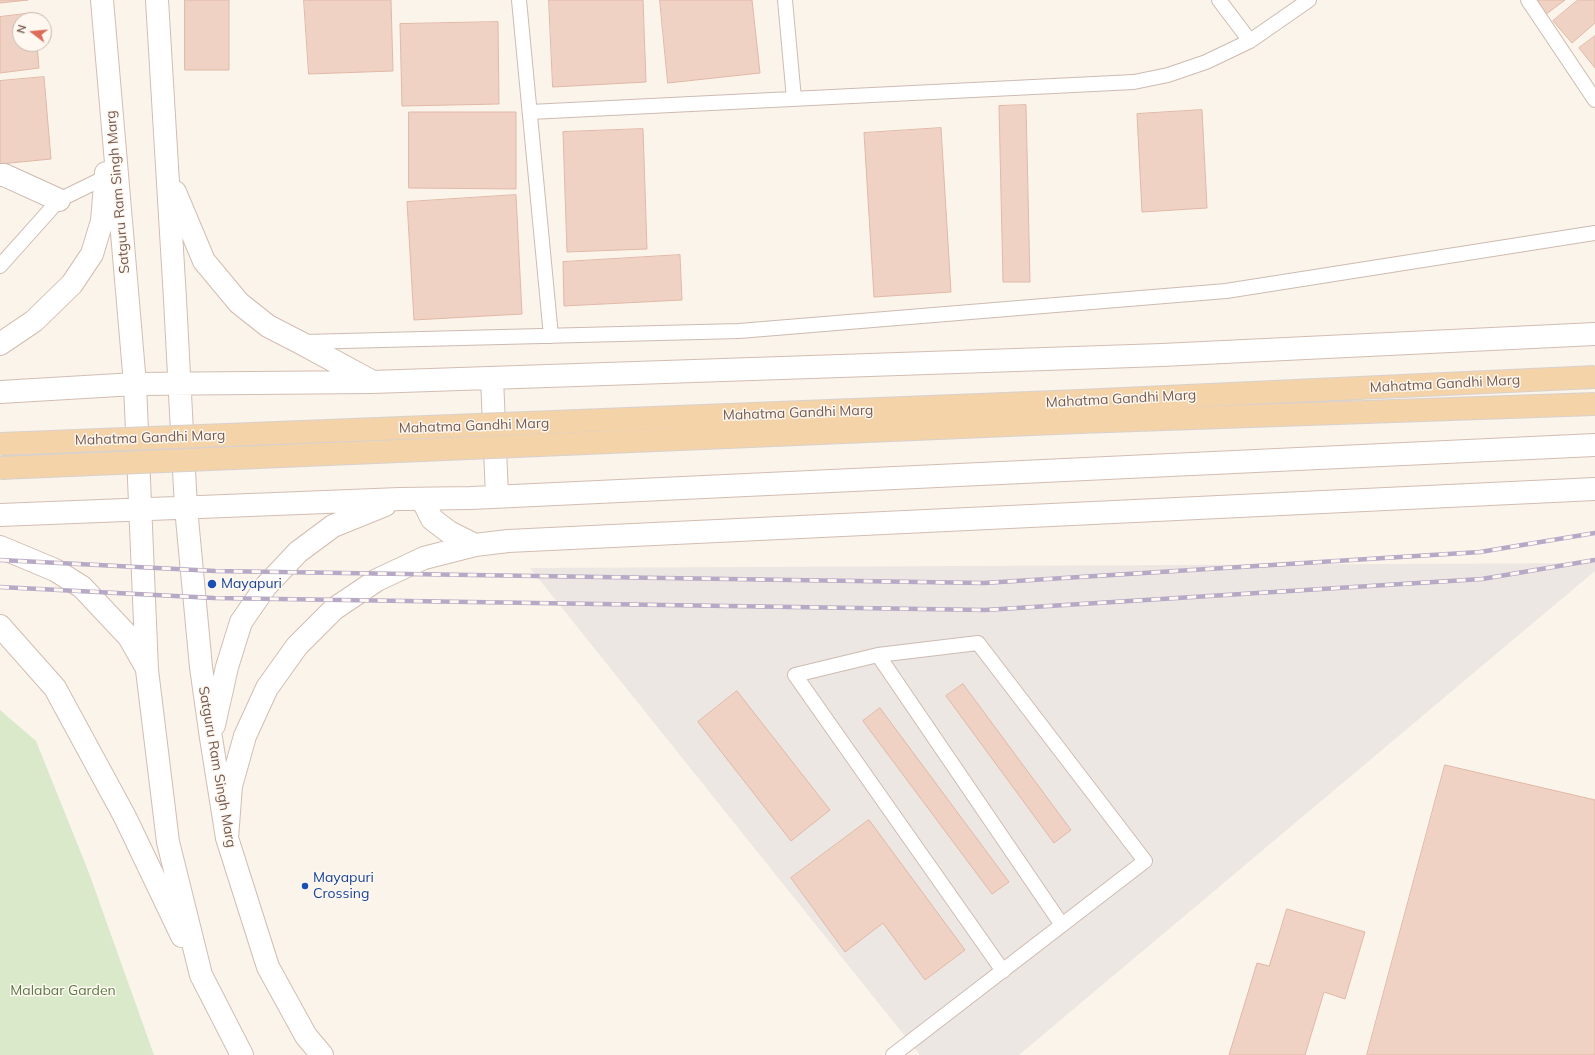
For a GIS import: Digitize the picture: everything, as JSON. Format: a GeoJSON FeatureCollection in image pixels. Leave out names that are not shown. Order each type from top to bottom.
{"type":"FeatureCollection","features":[{"type":"Feature","properties":{"kind":"main road","name":"Satguru Ram Singh Marg"},"geometry":{"type":"LineString","coordinates":[[102,0],[135,384],[140,510]]}},
{"type":"Feature","properties":{"kind":"main road"},"geometry":{"type":"LineString","coordinates":[[157,0],[180,384]]}},
{"type":"Feature","properties":{"kind":"main road"},"geometry":{"type":"LineString","coordinates":[[0,344],[34,322],[72,284],[92,254],[102,221],[110,106]]}},
{"type":"Feature","properties":{"kind":"main road"},"geometry":{"type":"LineString","coordinates":[[0,175],[4,174],[59,200]]}},
{"type":"Feature","properties":{"kind":"main road"},"geometry":{"type":"LineString","coordinates":[[168,176],[204,261],[239,302],[268,326],[301,342],[372,382]]}},
{"type":"Feature","properties":{"kind":"main road"},"geometry":{"type":"LineString","coordinates":[[0,392],[135,384],[372,382],[1170,354],[1595,334]]}},
{"type":"Feature","properties":{"kind":"main road","name":"Mahatma Gandhi Marg"},"geometry":{"type":"LineString","coordinates":[[0,444],[1080,401],[1595,377]]}},
{"type":"Feature","properties":{"kind":"main road"},"geometry":{"type":"LineString","coordinates":[[492,378],[505,496]]}},
{"type":"Feature","properties":{"kind":"main road","name":"Satguru Ram Singh Marg"},"geometry":{"type":"LineString","coordinates":[[180,384],[186,508],[200,667],[227,838],[268,967],[306,1036],[322,1055]]}},
{"type":"Feature","properties":{"kind":"main road","name":"Mahatma Gandhi Marg"},"geometry":{"type":"LineString","coordinates":[[0,468],[1071,422],[1595,404]]}},
{"type":"Feature","properties":{"kind":"main road"},"geometry":{"type":"LineString","coordinates":[[0,515],[400,499],[422,500],[1595,445]]}},
{"type":"Feature","properties":{"kind":"main road"},"geometry":{"type":"LineString","coordinates":[[227,838],[231,786],[245,736],[267,688],[297,646],[334,609],[377,580],[424,558],[474,545],[508,541],[1595,489]]}},
{"type":"Feature","properties":{"kind":"main road"},"geometry":{"type":"LineString","coordinates":[[211,738],[227,667],[241,622],[266,586],[298,552],[333,526],[400,499]]}},
{"type":"Feature","properties":{"kind":"main road"},"geometry":{"type":"LineString","coordinates":[[422,500],[432,519],[449,532],[474,545]]}},
{"type":"Feature","properties":{"kind":"main road"},"geometry":{"type":"LineString","coordinates":[[140,510],[147,670],[168,842],[200,975]]}},
{"type":"Feature","properties":{"kind":"main road"},"geometry":{"type":"LineString","coordinates":[[0,547],[55,570],[82,587],[129,637],[147,670]]}},
{"type":"Feature","properties":{"kind":"main road"},"geometry":{"type":"LineString","coordinates":[[0,626],[55,688],[125,817],[200,975],[242,1055]]}},
{"type":"Feature","properties":{"kind":"lane"},"geometry":{"type":"LineString","coordinates":[[519,0],[551,336]]}},
{"type":"Feature","properties":{"kind":"lane"},"geometry":{"type":"LineString","coordinates":[[785,0],[794,99]]}},
{"type":"Feature","properties":{"kind":"lane"},"geometry":{"type":"LineString","coordinates":[[1219,0],[1250,42]]}},
{"type":"Feature","properties":{"kind":"lane"},"geometry":{"type":"LineString","coordinates":[[530,112],[1134,82],[1168,75],[1206,62],[1250,42],[1309,0]]}},
{"type":"Feature","properties":{"kind":"lane"},"geometry":{"type":"LineString","coordinates":[[1528,0],[1595,100]]}},
{"type":"Feature","properties":{"kind":"lane"},"geometry":{"type":"LineString","coordinates":[[0,266],[59,200],[106,176]]}},
{"type":"Feature","properties":{"kind":"lane"},"geometry":{"type":"LineString","coordinates":[[301,342],[739,331],[1226,291],[1595,233]]}},
{"type":"Feature","properties":{"kind":"lane"},"geometry":{"type":"LineString","coordinates":[[893,1055],[1145,861],[978,643],[878,655],[795,676],[1003,970]]}},
{"type":"Feature","properties":{"kind":"lane"},"geometry":{"type":"LineString","coordinates":[[878,655],[1062,925]]}},
{"type":"Feature","properties":{"kind":"shaded area"},"geometry":{"type":"Polygon","coordinates":[[[1595,563],[1595,571],[1019,1055],[920,1055],[530,568],[1595,563]]]}},
{"type":"Feature","properties":{"kind":"green space","name":"Malabar Garden"},"geometry":{"type":"Polygon","coordinates":[[[0,710],[36,741],[89,873],[154,1055],[0,1055],[0,710]]]}},
{"type":"Feature","properties":{"kind":"building"},"geometry":{"type":"Polygon","coordinates":[[[0,0],[28,0],[0,3],[0,0]]]}},
{"type":"Feature","properties":{"kind":"building"},"geometry":{"type":"Polygon","coordinates":[[[185,0],[229,0],[229,70],[185,70],[185,0]]]}},
{"type":"Feature","properties":{"kind":"building"},"geometry":{"type":"Polygon","coordinates":[[[304,0],[391,0],[393,71],[309,74],[304,0]]]}},
{"type":"Feature","properties":{"kind":"building"},"geometry":{"type":"Polygon","coordinates":[[[549,0],[643,0],[646,82],[553,87],[549,0]]]}},
{"type":"Feature","properties":{"kind":"building"},"geometry":{"type":"Polygon","coordinates":[[[660,0],[752,0],[760,73],[668,83],[660,0]]]}},
{"type":"Feature","properties":{"kind":"building"},"geometry":{"type":"Polygon","coordinates":[[[1533,0],[1565,0],[1545,15],[1533,0]]]}},
{"type":"Feature","properties":{"kind":"building"},"geometry":{"type":"Polygon","coordinates":[[[1578,0],[1595,0],[1595,23],[1572,43],[1553,21],[1578,0]]]}},
{"type":"Feature","properties":{"kind":"building"},"geometry":{"type":"Polygon","coordinates":[[[12,16],[12,52],[38,52],[39,68],[0,73],[0,17],[12,16]]]}},
{"type":"Feature","properties":{"kind":"building"},"geometry":{"type":"Polygon","coordinates":[[[498,22],[499,104],[402,106],[400,24],[498,22]]]}},
{"type":"Feature","properties":{"kind":"building"},"geometry":{"type":"Polygon","coordinates":[[[1595,36],[1595,68],[1579,48],[1595,36]]]}},
{"type":"Feature","properties":{"kind":"building"},"geometry":{"type":"Polygon","coordinates":[[[44,77],[51,159],[0,164],[0,81],[44,77]]]}},
{"type":"Feature","properties":{"kind":"building"},"geometry":{"type":"Polygon","coordinates":[[[1026,105],[1030,282],[1003,282],[999,106],[1026,105]]]}},
{"type":"Feature","properties":{"kind":"building"},"geometry":{"type":"Polygon","coordinates":[[[1202,110],[1207,208],[1142,212],[1137,114],[1202,110]]]}},
{"type":"Feature","properties":{"kind":"building"},"geometry":{"type":"Polygon","coordinates":[[[409,112],[516,112],[516,189],[409,188],[409,112]]]}},
{"type":"Feature","properties":{"kind":"building"},"geometry":{"type":"Polygon","coordinates":[[[941,128],[951,292],[874,297],[864,133],[941,128]]]}},
{"type":"Feature","properties":{"kind":"building"},"geometry":{"type":"Polygon","coordinates":[[[643,129],[647,249],[567,252],[563,132],[643,129]]]}},
{"type":"Feature","properties":{"kind":"building"},"geometry":{"type":"Polygon","coordinates":[[[516,195],[522,314],[414,320],[407,202],[516,195]]]}},
{"type":"Feature","properties":{"kind":"building"},"geometry":{"type":"Polygon","coordinates":[[[680,255],[682,300],[564,306],[563,262],[680,255]]]}},
{"type":"Feature","properties":{"kind":"building"},"geometry":{"type":"Polygon","coordinates":[[[963,684],[1071,830],[1054,843],[946,696],[963,684]]]}},
{"type":"Feature","properties":{"kind":"building"},"geometry":{"type":"Polygon","coordinates":[[[737,691],[830,810],[791,841],[698,722],[737,691]]]}},
{"type":"Feature","properties":{"kind":"building"},"geometry":{"type":"Polygon","coordinates":[[[880,708],[1009,882],[992,894],[863,721],[880,708]]]}},
{"type":"Feature","properties":{"kind":"building"},"geometry":{"type":"Polygon","coordinates":[[[1445,765],[1595,800],[1595,1055],[1367,1055],[1445,765]]]}},
{"type":"Feature","properties":{"kind":"building"},"geometry":{"type":"Polygon","coordinates":[[[869,820],[965,950],[925,980],[883,923],[845,952],[791,878],[869,820]]]}},
{"type":"Feature","properties":{"kind":"building"},"geometry":{"type":"Polygon","coordinates":[[[1287,909],[1365,932],[1345,999],[1324,992],[1305,1055],[1229,1055],[1257,963],[1269,966],[1287,909]]]}},
{"type":"Feature","properties":{"kind":"railway"},"geometry":{"type":"LineString","coordinates":[[0,560],[215,571],[984,583],[1480,552],[1595,533]]}},
{"type":"Feature","properties":{"kind":"railway"},"geometry":{"type":"LineString","coordinates":[[0,587],[214,598],[985,610],[1482,579],[1595,560]]}},
{"type":"Feature","properties":{"kind":"place","name":"Mayapuri"},"geometry":{"type":"Point","coordinates":[212,584]}},
{"type":"Feature","properties":{"kind":"place","name":"Mayapuri Crossing"},"geometry":{"type":"Point","coordinates":[305,886]}}]}
